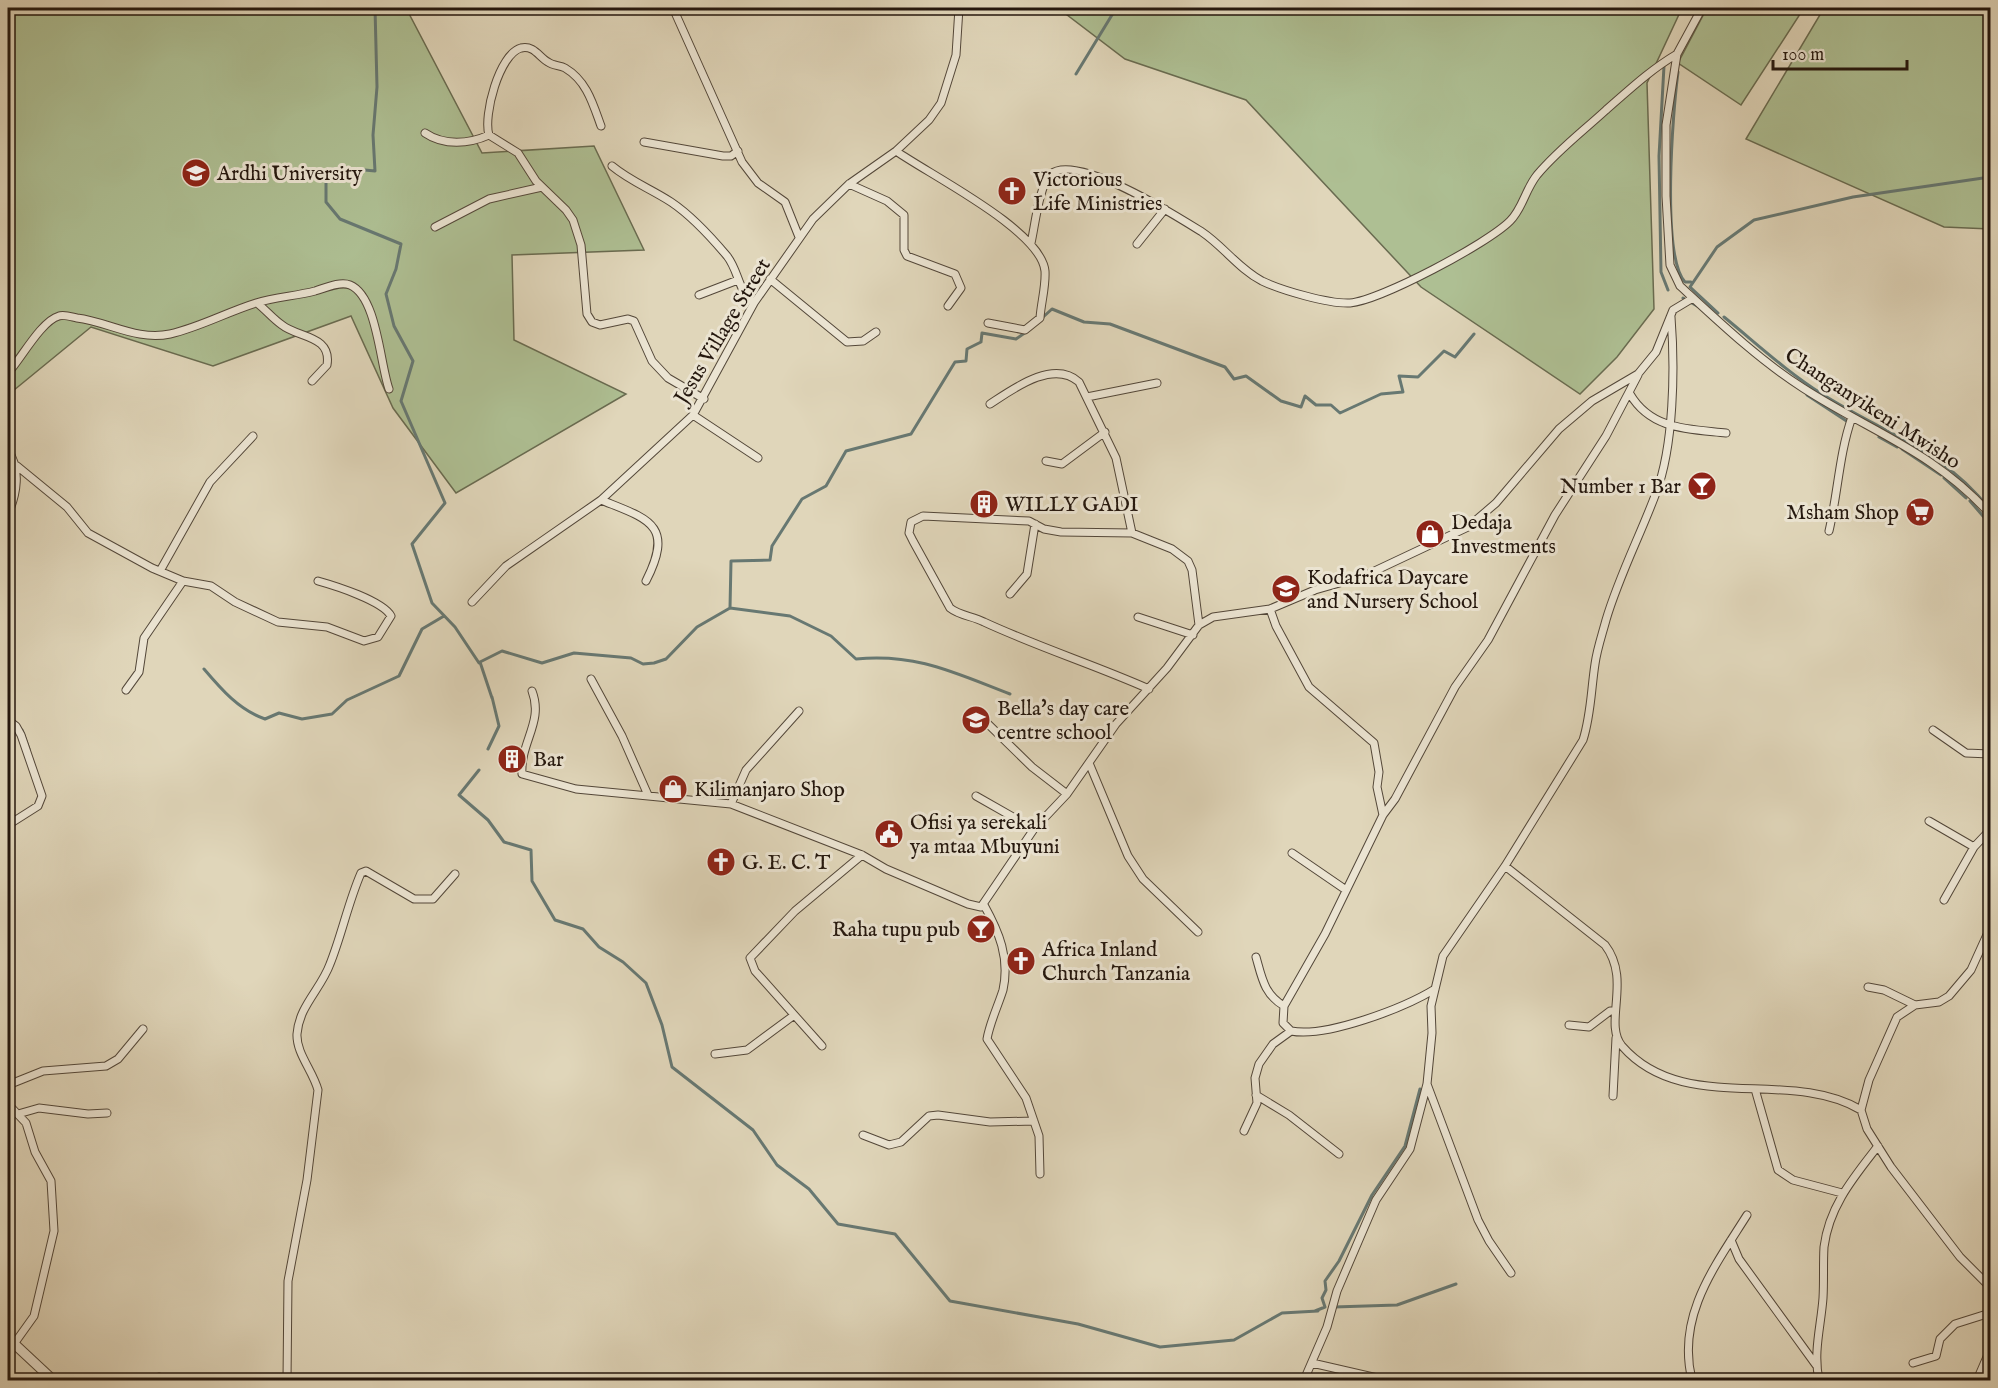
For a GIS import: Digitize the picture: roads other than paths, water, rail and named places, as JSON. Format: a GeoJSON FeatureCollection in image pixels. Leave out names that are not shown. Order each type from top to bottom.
{"type":"FeatureCollection","features":[{"type":"Feature","properties":{"kind":"street"},"geometry":{"type":"LineString","coordinates":[[673,8],[742,162],[754,178],[785,202],[799,237]]}},
{"type":"Feature","properties":{"kind":"street","name":"Jesus Village Street"},"geometry":{"type":"LineString","coordinates":[[472,602],[506,566],[601,500],[693,415],[704,399],[754,303],[813,219],[849,184],[896,151],[930,120],[947,90],[956,54],[959,8]]}},
{"type":"Feature","properties":{"kind":"street"},"geometry":{"type":"LineString","coordinates":[[1031,243],[1045,182],[1052,173],[1062,168],[1137,192],[1204,233],[1262,280],[1322,298],[1348,303],[1405,285],[1495,234],[1520,211],[1530,183],[1557,151],[1642,77],[1677,54],[1702,8]]}},
{"type":"Feature","properties":{"kind":"street"},"geometry":{"type":"LineString","coordinates":[[489,135],[488,111],[498,79],[514,52],[525,48],[535,50],[546,62],[564,67],[573,74],[590,94],[601,126]]}},
{"type":"Feature","properties":{"kind":"street","name":"Changanyikeni Mwisho"},"geometry":{"type":"LineString","coordinates":[[1677,54],[1666,124],[1666,196],[1670,265],[1680,286],[1800,386],[1939,466],[1990,514]]}},
{"type":"Feature","properties":{"kind":"street"},"geometry":{"type":"LineString","coordinates":[[425,133],[435,139],[448,142],[478,140],[489,135]]}},
{"type":"Feature","properties":{"kind":"street"},"geometry":{"type":"LineString","coordinates":[[489,135],[518,153],[542,187],[566,210],[580,238],[587,314],[590,320],[600,325],[628,319],[634,321],[652,361],[668,378],[704,399]]}},
{"type":"Feature","properties":{"kind":"street"},"geometry":{"type":"LineString","coordinates":[[644,142],[723,156],[731,156],[738,151]]}},
{"type":"Feature","properties":{"kind":"street"},"geometry":{"type":"LineString","coordinates":[[896,151],[996,215],[1031,243],[1045,270],[1040,318],[1025,330],[988,323]]}},
{"type":"Feature","properties":{"kind":"street"},"geometry":{"type":"LineString","coordinates":[[612,166],[622,175],[673,203],[689,217],[728,258],[745,296],[754,303]]}},
{"type":"Feature","properties":{"kind":"street"},"geometry":{"type":"LineString","coordinates":[[849,184],[887,201],[904,215],[903,250],[907,256],[955,274],[961,288],[948,306]]}},
{"type":"Feature","properties":{"kind":"street"},"geometry":{"type":"LineString","coordinates":[[435,227],[489,199],[542,187]]}},
{"type":"Feature","properties":{"kind":"street"},"geometry":{"type":"LineString","coordinates":[[1137,244],[1165,209]]}},
{"type":"Feature","properties":{"kind":"street"},"geometry":{"type":"LineString","coordinates":[[770,279],[847,342],[863,341],[876,332]]}},
{"type":"Feature","properties":{"kind":"street"},"geometry":{"type":"LineString","coordinates":[[699,295],[738,280]]}},
{"type":"Feature","properties":{"kind":"street"},"geometry":{"type":"LineString","coordinates":[[8,373],[38,333],[51,320],[60,315],[86,319],[142,336],[154,337],[201,324],[257,303],[343,283],[359,291],[366,303],[376,328],[382,370],[389,389]]}},
{"type":"Feature","properties":{"kind":"street"},"geometry":{"type":"LineString","coordinates":[[1291,1031],[1283,1023],[1284,1006],[1325,934],[1383,815],[1395,799],[1455,687],[1488,640],[1555,514],[1588,466],[1630,394],[1638,374],[1656,351],[1670,315],[1677,306],[1693,297]]}},
{"type":"Feature","properties":{"kind":"street"},"geometry":{"type":"LineString","coordinates":[[257,303],[282,326],[310,335],[323,347],[328,357],[327,365],[312,381]]}},
{"type":"Feature","properties":{"kind":"street"},"geometry":{"type":"LineString","coordinates":[[1304,1380],[1376,1200],[1410,1149],[1427,1084],[1432,1033],[1431,1006],[1443,956],[1505,866],[1583,740],[1590,718],[1599,642],[1641,525],[1656,493],[1666,457],[1672,355],[1670,315]]}},
{"type":"Feature","properties":{"kind":"street"},"geometry":{"type":"LineString","coordinates":[[990,405],[1023,383],[1055,374],[1074,378],[1087,397],[1105,432],[1123,481],[1132,533]]}},
{"type":"Feature","properties":{"kind":"street"},"geometry":{"type":"LineString","coordinates":[[1198,625],[1214,617],[1270,609],[1315,590],[1392,564],[1468,527],[1496,503],[1559,429],[1592,401],[1638,374]]}},
{"type":"Feature","properties":{"kind":"street"},"geometry":{"type":"LineString","coordinates":[[1087,397],[1157,383]]}},
{"type":"Feature","properties":{"kind":"street"},"geometry":{"type":"LineString","coordinates":[[1630,394],[1645,414],[1669,426],[1726,433]]}},
{"type":"Feature","properties":{"kind":"street"},"geometry":{"type":"LineString","coordinates":[[693,415],[758,458]]}},
{"type":"Feature","properties":{"kind":"street"},"geometry":{"type":"LineString","coordinates":[[1829,531],[1839,487],[1838,473],[1852,417]]}},
{"type":"Feature","properties":{"kind":"street"},"geometry":{"type":"LineString","coordinates":[[1047,461],[1062,464],[1105,432]]}},
{"type":"Feature","properties":{"kind":"street"},"geometry":{"type":"LineString","coordinates":[[160,571],[210,482],[253,436]]}},
{"type":"Feature","properties":{"kind":"street"},"geometry":{"type":"LineString","coordinates":[[8,450],[16,466],[67,507],[88,533],[160,571],[183,581],[211,586],[236,602],[278,622],[327,627],[364,641],[378,637],[388,624],[391,616],[379,604],[318,581]]}},
{"type":"Feature","properties":{"kind":"street"},"geometry":{"type":"LineString","coordinates":[[8,514],[13,503],[16,466]]}},
{"type":"Feature","properties":{"kind":"street"},"geometry":{"type":"LineString","coordinates":[[601,500],[635,513],[655,531],[659,553],[646,581]]}},
{"type":"Feature","properties":{"kind":"street"},"geometry":{"type":"LineString","coordinates":[[532,691],[538,711],[521,762],[522,774],[576,789],[731,804],[862,855],[886,869],[976,907],[984,905],[1011,858],[1067,794],[1116,724],[1149,689],[1193,635],[1198,625],[1192,570],[1188,561],[1172,549],[1132,533],[1061,532],[1029,521],[923,516],[911,522],[909,533],[950,608],[956,613],[980,620],[1060,655],[1126,677],[1149,689]]}},
{"type":"Feature","properties":{"kind":"street"},"geometry":{"type":"LineString","coordinates":[[1010,594],[1027,574],[1035,524]]}},
{"type":"Feature","properties":{"kind":"street"},"geometry":{"type":"LineString","coordinates":[[126,690],[139,672],[144,638],[183,581]]}},
{"type":"Feature","properties":{"kind":"street"},"geometry":{"type":"LineString","coordinates":[[1270,609],[1276,626],[1309,687],[1374,743],[1379,772],[1377,787],[1383,815]]}},
{"type":"Feature","properties":{"kind":"street"},"geometry":{"type":"LineString","coordinates":[[1138,617],[1193,635]]}},
{"type":"Feature","properties":{"kind":"street"},"geometry":{"type":"LineString","coordinates":[[591,679],[622,736],[648,795]]}},
{"type":"Feature","properties":{"kind":"street"},"geometry":{"type":"LineString","coordinates":[[731,804],[746,770],[799,711]]}},
{"type":"Feature","properties":{"kind":"street"},"geometry":{"type":"LineString","coordinates":[[8,720],[16,726],[21,735],[42,796],[39,806],[8,825]]}},
{"type":"Feature","properties":{"kind":"street"},"geometry":{"type":"LineString","coordinates":[[986,722],[1032,766],[1067,794]]}},
{"type":"Feature","properties":{"kind":"street"},"geometry":{"type":"LineString","coordinates":[[1933,730],[1966,753],[1990,754]]}},
{"type":"Feature","properties":{"kind":"street"},"geometry":{"type":"LineString","coordinates":[[1089,763],[1128,856],[1143,879],[1198,932]]}},
{"type":"Feature","properties":{"kind":"street"},"geometry":{"type":"LineString","coordinates":[[976,796],[1034,829]]}},
{"type":"Feature","properties":{"kind":"street"},"geometry":{"type":"LineString","coordinates":[[1929,821],[1974,847]]}},
{"type":"Feature","properties":{"kind":"street"},"geometry":{"type":"LineString","coordinates":[[1944,900],[1974,847],[1990,830]]}},
{"type":"Feature","properties":{"kind":"street"},"geometry":{"type":"LineString","coordinates":[[1292,853],[1346,890]]}},
{"type":"Feature","properties":{"kind":"street"},"geometry":{"type":"LineString","coordinates":[[822,1046],[755,971],[750,958],[795,911],[862,855]]}},
{"type":"Feature","properties":{"kind":"street"},"geometry":{"type":"LineString","coordinates":[[1505,866],[1605,945],[1612,955],[1618,984],[1613,1096]]}},
{"type":"Feature","properties":{"kind":"street"},"geometry":{"type":"LineString","coordinates":[[287,1380],[288,1281],[306,1180],[318,1090],[315,1076],[299,1044],[300,1017],[331,963],[344,914],[362,873],[366,871],[414,898],[423,900],[433,899],[438,895],[455,874]]}},
{"type":"Feature","properties":{"kind":"street"},"geometry":{"type":"LineString","coordinates":[[984,905],[1001,937],[1005,964],[1002,990],[987,1039],[1026,1098],[1040,1145],[1040,1174]]}},
{"type":"Feature","properties":{"kind":"street"},"geometry":{"type":"LineString","coordinates":[[1988,1285],[1960,1257],[1878,1146],[1867,1129],[1861,1110],[1862,1098],[1891,1026],[1904,1010],[1915,1005],[1939,1002],[1961,983],[1971,970],[1990,928]]}},
{"type":"Feature","properties":{"kind":"street"},"geometry":{"type":"LineString","coordinates":[[1256,957],[1264,987],[1274,1000],[1284,1006]]}},
{"type":"Feature","properties":{"kind":"street"},"geometry":{"type":"LineString","coordinates":[[1869,987],[1884,990],[1915,1005]]}},
{"type":"Feature","properties":{"kind":"street"},"geometry":{"type":"LineString","coordinates":[[1244,1131],[1257,1103],[1255,1078],[1259,1064],[1273,1044],[1291,1031],[1309,1032],[1389,1013],[1435,989]]}},
{"type":"Feature","properties":{"kind":"street"},"geometry":{"type":"LineString","coordinates":[[1569,1025],[1589,1027],[1610,1011],[1615,1011]]}},
{"type":"Feature","properties":{"kind":"street"},"geometry":{"type":"LineString","coordinates":[[715,1054],[747,1050],[793,1016]]}},
{"type":"Feature","properties":{"kind":"street"},"geometry":{"type":"LineString","coordinates":[[8,1085],[43,1071],[106,1066],[118,1059],[143,1029]]}},
{"type":"Feature","properties":{"kind":"street"},"geometry":{"type":"LineString","coordinates":[[1617,1036],[1624,1048],[1637,1059],[1667,1077],[1711,1086],[1814,1092],[1835,1098],[1861,1110]]}},
{"type":"Feature","properties":{"kind":"street"},"geometry":{"type":"LineString","coordinates":[[1427,1084],[1478,1220],[1488,1241],[1511,1273]]}},
{"type":"Feature","properties":{"kind":"street"},"geometry":{"type":"LineString","coordinates":[[1755,1089],[1778,1170],[1793,1179],[1842,1193]]}},
{"type":"Feature","properties":{"kind":"street"},"geometry":{"type":"LineString","coordinates":[[1256,1095],[1289,1115],[1340,1154]]}},
{"type":"Feature","properties":{"kind":"street"},"geometry":{"type":"LineString","coordinates":[[8,1104],[26,1123],[35,1152],[51,1181],[54,1231],[49,1261],[34,1316],[11,1341],[53,1380]]}},
{"type":"Feature","properties":{"kind":"street"},"geometry":{"type":"LineString","coordinates":[[18,1114],[39,1108],[88,1114],[107,1113]]}},
{"type":"Feature","properties":{"kind":"street"},"geometry":{"type":"LineString","coordinates":[[863,1135],[889,1144],[901,1142],[929,1116],[938,1115],[997,1123],[1034,1121]]}},
{"type":"Feature","properties":{"kind":"street"},"geometry":{"type":"LineString","coordinates":[[1820,1380],[1816,1365],[1823,1299],[1824,1247],[1828,1228],[1842,1193],[1878,1146]]}},
{"type":"Feature","properties":{"kind":"street"},"geometry":{"type":"LineString","coordinates":[[1692,1380],[1689,1336],[1694,1310],[1713,1266],[1747,1215]]}},
{"type":"Feature","properties":{"kind":"street"},"geometry":{"type":"LineString","coordinates":[[1731,1240],[1739,1259],[1816,1365]]}},
{"type":"Feature","properties":{"kind":"street"},"geometry":{"type":"LineString","coordinates":[[1990,1273],[1988,1285],[1990,1301]]}},
{"type":"Feature","properties":{"kind":"street"},"geometry":{"type":"LineString","coordinates":[[1913,1364],[1936,1356],[1940,1339],[1955,1324],[1990,1313]]}},
{"type":"Feature","properties":{"kind":"street"},"geometry":{"type":"LineString","coordinates":[[1977,1380],[1990,1350]]}},
{"type":"Feature","properties":{"kind":"street"},"geometry":{"type":"LineString","coordinates":[[1312,1363],[1386,1380]]}},
{"type":"Feature","properties":{"kind":"waterway"},"geometry":{"type":"LineString","coordinates":[[375,8],[377,87],[373,135],[375,171],[344,168],[326,179],[326,202],[340,219],[401,244],[396,269],[386,294],[394,326],[413,361],[401,401],[445,503],[412,544],[432,603],[455,627],[479,663]]}},
{"type":"Feature","properties":{"kind":"waterway"},"geometry":{"type":"LineString","coordinates":[[1076,74],[1115,10]]}},
{"type":"Feature","properties":{"kind":"waterway"},"geometry":{"type":"LineString","coordinates":[[1664,66],[1659,156],[1661,272],[1668,290]]}},
{"type":"Feature","properties":{"kind":"waterway"},"geometry":{"type":"LineString","coordinates":[[1678,72],[1672,148],[1671,214],[1673,244],[1678,267],[1685,282],[1691,282]]}},
{"type":"Feature","properties":{"kind":"waterway"},"geometry":{"type":"LineString","coordinates":[[1718,313],[1690,287],[1717,247],[1754,220],[1853,197],[1990,177]]}},
{"type":"Feature","properties":{"kind":"waterway"},"geometry":{"type":"LineString","coordinates":[[1683,298],[1699,307]]}},
{"type":"Feature","properties":{"kind":"waterway"},"geometry":{"type":"LineString","coordinates":[[1042,318],[1052,309],[1084,322],[1110,324],[1225,367],[1234,379],[1246,376],[1281,401],[1301,407],[1305,396],[1316,405],[1331,405],[1340,413],[1381,394],[1403,392],[1399,376],[1418,377],[1444,351],[1455,357],[1474,334]]}},
{"type":"Feature","properties":{"kind":"waterway"},"geometry":{"type":"LineString","coordinates":[[1724,317],[1809,385],[1845,408],[1933,457],[1972,489],[1990,510]]}},
{"type":"Feature","properties":{"kind":"waterway"},"geometry":{"type":"LineString","coordinates":[[492,698],[480,662],[502,651],[542,663],[574,653],[631,658],[643,664],[666,659],[697,627],[730,608],[731,561],[770,560],[772,546],[802,499],[826,486],[846,451],[911,434],[955,362],[966,361],[967,349],[981,342],[982,333],[1016,339],[1026,332]]}},
{"type":"Feature","properties":{"kind":"waterway"},"geometry":{"type":"LineString","coordinates":[[1807,395],[1848,422]]}},
{"type":"Feature","properties":{"kind":"waterway"},"geometry":{"type":"LineString","coordinates":[[1879,437],[1897,447]]}},
{"type":"Feature","properties":{"kind":"waterway"},"geometry":{"type":"LineString","coordinates":[[1902,449],[1941,475]]}},
{"type":"Feature","properties":{"kind":"waterway"},"geometry":{"type":"LineString","coordinates":[[1944,478],[1966,498]]}},
{"type":"Feature","properties":{"kind":"waterway"},"geometry":{"type":"LineString","coordinates":[[1970,501],[1989,523]]}},
{"type":"Feature","properties":{"kind":"waterway"},"geometry":{"type":"LineString","coordinates":[[730,608],[790,616],[831,636],[856,659],[898,659],[935,666],[1010,694]]}},
{"type":"Feature","properties":{"kind":"waterway"},"geometry":{"type":"LineString","coordinates":[[204,669],[239,704],[265,719],[279,713],[302,719],[332,714],[347,700],[399,676],[422,629],[444,616]]}},
{"type":"Feature","properties":{"kind":"waterway"},"geometry":{"type":"LineString","coordinates":[[488,749],[499,726],[492,697]]}},
{"type":"Feature","properties":{"kind":"waterway"},"geometry":{"type":"LineString","coordinates":[[22,730],[29,749]]}},
{"type":"Feature","properties":{"kind":"waterway"},"geometry":{"type":"LineString","coordinates":[[479,770],[459,795],[488,820],[504,842],[531,850],[532,881],[555,920],[583,929],[599,947],[623,962],[646,983],[662,1025],[672,1067],[753,1130],[777,1165],[809,1189],[838,1224],[895,1234],[950,1301],[1078,1324],[1160,1347],[1234,1340],[1282,1313],[1318,1311]]}},
{"type":"Feature","properties":{"kind":"waterway"},"geometry":{"type":"LineString","coordinates":[[1315,1311],[1325,1307],[1322,1298],[1326,1290],[1325,1281],[1339,1261],[1372,1195],[1405,1146],[1420,1089]]}},
{"type":"Feature","properties":{"kind":"waterway"},"geometry":{"type":"LineString","coordinates":[[1334,1307],[1397,1305],[1456,1284]]}},
{"type":"Feature","properties":{"kind":"place","name":"Ardhi University"},"geometry":{"type":"Point","coordinates":[196,173]}},
{"type":"Feature","properties":{"kind":"place","name":"Victorious Life Ministries"},"geometry":{"type":"Point","coordinates":[1012,191]}},
{"type":"Feature","properties":{"kind":"place","name":"Number 1 Bar"},"geometry":{"type":"Point","coordinates":[1702,486]}},
{"type":"Feature","properties":{"kind":"place","name":"WILLY GADI"},"geometry":{"type":"Point","coordinates":[984,504]}},
{"type":"Feature","properties":{"kind":"place","name":"Msham Shop"},"geometry":{"type":"Point","coordinates":[1920,512]}},
{"type":"Feature","properties":{"kind":"place","name":"Dedaja Investments"},"geometry":{"type":"Point","coordinates":[1430,534]}},
{"type":"Feature","properties":{"kind":"place","name":"Kodafrica Daycare and Nursery School"},"geometry":{"type":"Point","coordinates":[1286,589]}},
{"type":"Feature","properties":{"kind":"place","name":"Bella's day care centre school"},"geometry":{"type":"Point","coordinates":[976,720]}},
{"type":"Feature","properties":{"kind":"place","name":"Bar"},"geometry":{"type":"Point","coordinates":[512,759]}},
{"type":"Feature","properties":{"kind":"place","name":"Kilimanjaro Shop"},"geometry":{"type":"Point","coordinates":[673,789]}},
{"type":"Feature","properties":{"kind":"place","name":"Ofisi ya serekali ya mtaa Mbuyuni"},"geometry":{"type":"Point","coordinates":[889,834]}},
{"type":"Feature","properties":{"kind":"place","name":"G. E. C. T"},"geometry":{"type":"Point","coordinates":[721,862]}},
{"type":"Feature","properties":{"kind":"place","name":"Raha tupu pub"},"geometry":{"type":"Point","coordinates":[981,929]}},
{"type":"Feature","properties":{"kind":"place","name":"Africa Inland Church Tanzania"},"geometry":{"type":"Point","coordinates":[1021,961]}}]}
